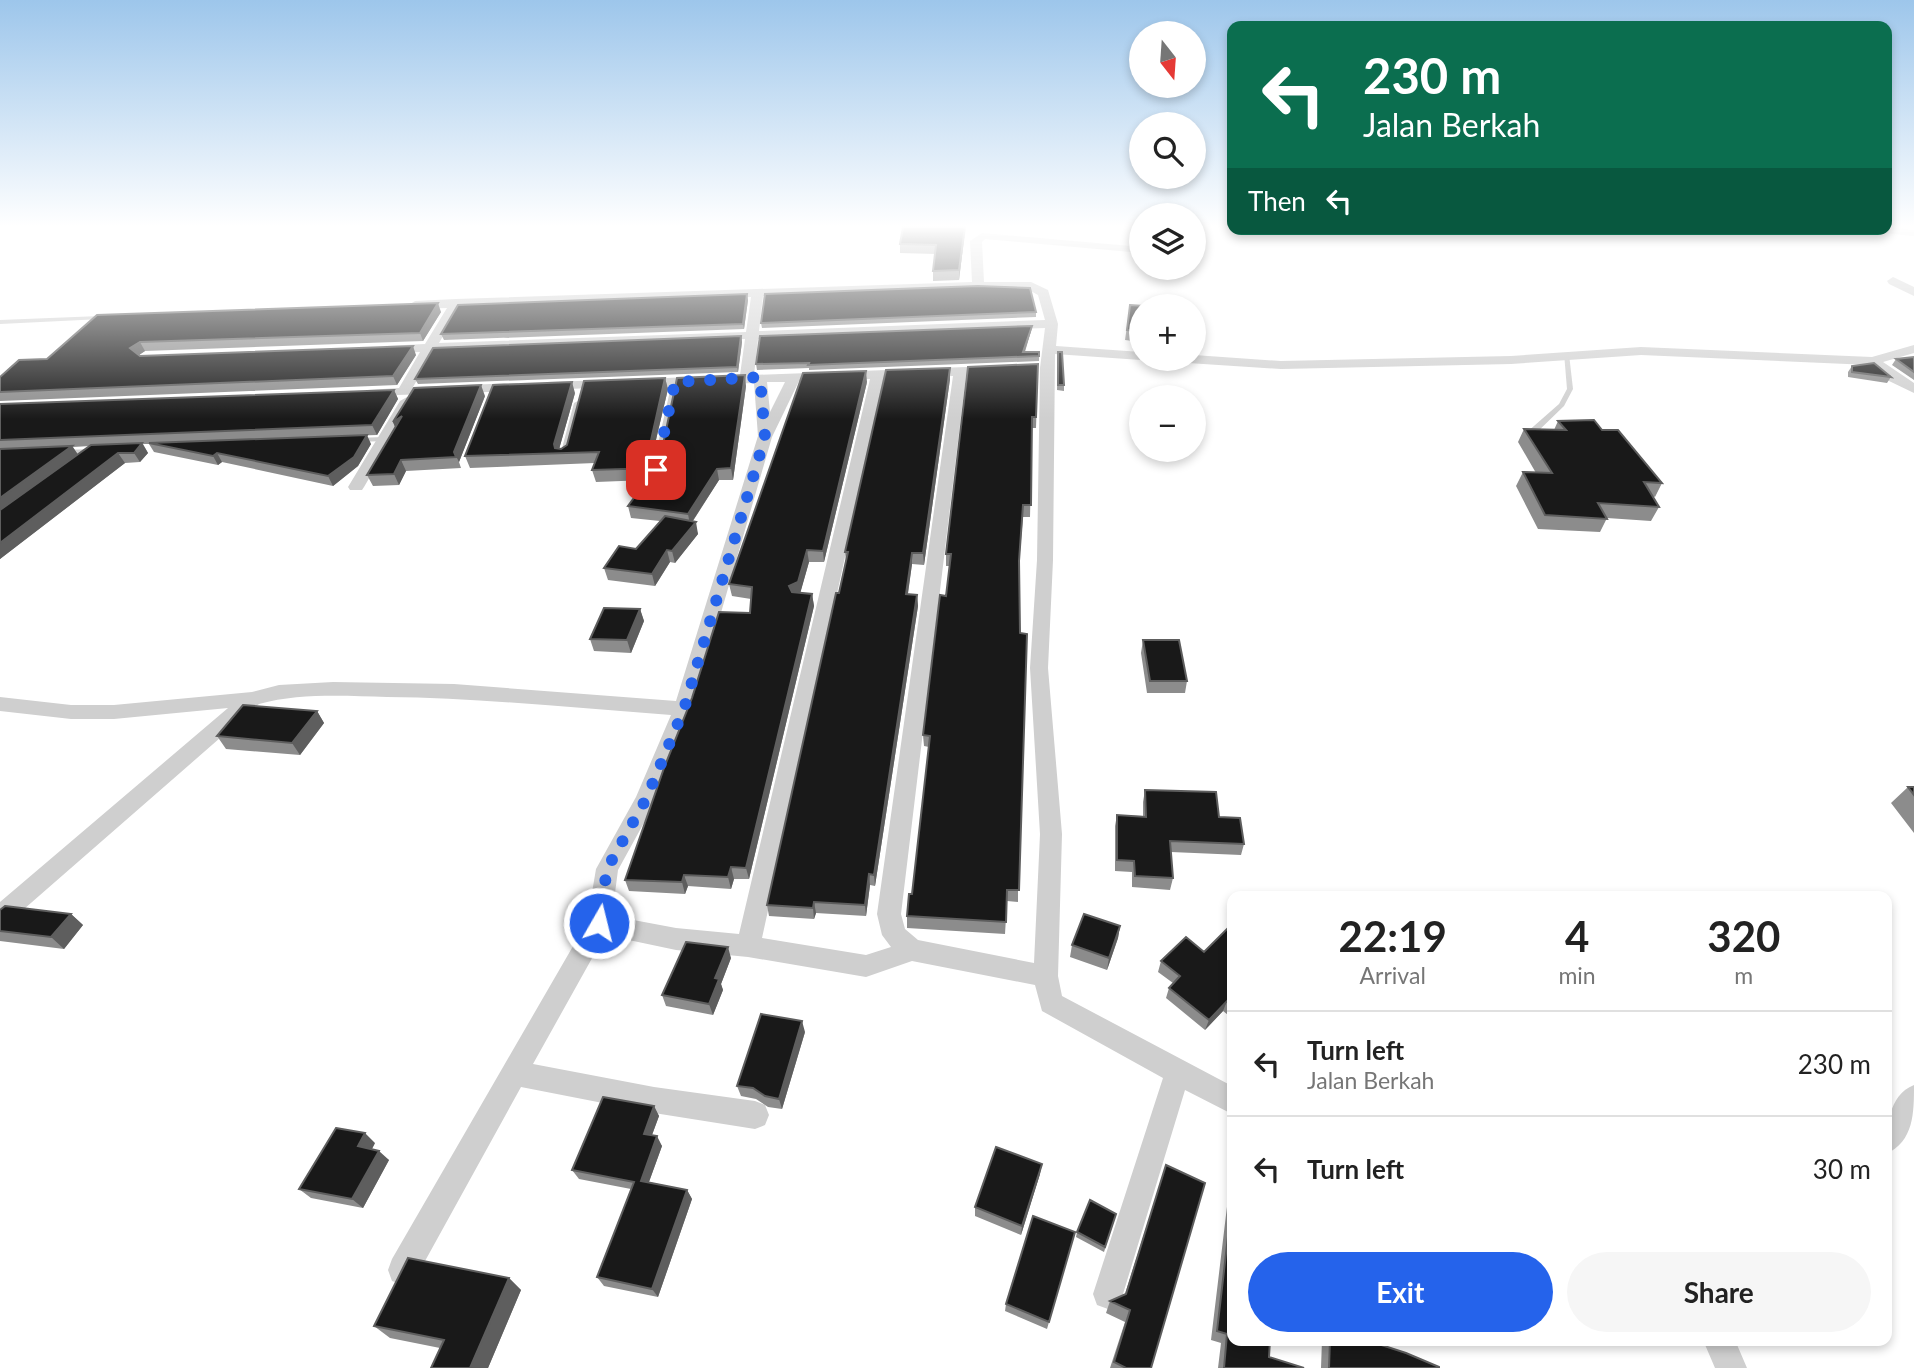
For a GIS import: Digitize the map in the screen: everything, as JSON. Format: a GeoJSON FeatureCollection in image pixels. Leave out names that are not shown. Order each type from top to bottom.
{"type":"FeatureCollection","features":[{"type":"Feature","properties":{"kind":"street"},"geometry":{"type":"LineString","coordinates":[[401,305],[835,291]]}},
{"type":"Feature","properties":{"kind":"street"},"geometry":{"type":"LineString","coordinates":[[1041,291],[1044,293],[1052,324],[1044,362],[1045,547],[1039,668],[1051,834],[1046,976],[1051,1003],[1227,1098]]}},
{"type":"Feature","properties":{"kind":"street"},"geometry":{"type":"LineString","coordinates":[[757,294],[751,335],[753,377],[765,437]]}},
{"type":"Feature","properties":{"kind":"street"},"geometry":{"type":"LineString","coordinates":[[356,487],[384,439],[429,347],[456,303]]}},
{"type":"Feature","properties":{"kind":"street"},"geometry":{"type":"LineString","coordinates":[[100,318],[114,317]]}},
{"type":"Feature","properties":{"kind":"street"},"geometry":{"type":"LineString","coordinates":[[375,349],[1052,324]]}},
{"type":"Feature","properties":{"kind":"street"},"geometry":{"type":"LineString","coordinates":[[1206,360],[1281,365],[1511,360],[1566,354],[1641,351],[1873,361],[1914,349]]}},
{"type":"Feature","properties":{"kind":"street"},"geometry":{"type":"LineString","coordinates":[[1044,362],[1129,357]]}},
{"type":"Feature","properties":{"kind":"street"},"geometry":{"type":"LineString","coordinates":[[1873,361],[1894,378],[1914,389]]}},
{"type":"Feature","properties":{"kind":"street"},"geometry":{"type":"LineString","coordinates":[[361,393],[408,391],[492,395],[583,385],[1009,369]]}},
{"type":"Feature","properties":{"kind":"street"},"geometry":{"type":"LineString","coordinates":[[960,371],[889,914],[894,935],[912,950],[1046,976]]}},
{"type":"Feature","properties":{"kind":"street"},"geometry":{"type":"LineString","coordinates":[[748,946],[821,602],[878,374]]}},
{"type":"Feature","properties":{"kind":"street"},"geometry":{"type":"LineString","coordinates":[[403,1269],[599,923],[607,869],[646,799],[684,709],[765,437],[795,376]]}},
{"type":"Feature","properties":{"kind":"street"},"geometry":{"type":"LineString","coordinates":[[0,704],[71,712],[114,712],[252,699],[297,690],[454,691],[684,709]]}},
{"type":"Feature","properties":{"kind":"street"},"geometry":{"type":"LineString","coordinates":[[0,916],[252,699]]}},
{"type":"Feature","properties":{"kind":"street"},"geometry":{"type":"LineString","coordinates":[[599,923],[676,939],[748,946],[866,966],[912,950]]}},
{"type":"Feature","properties":{"kind":"street"},"geometry":{"type":"LineString","coordinates":[[1108,1294],[1178,1071]]}},
{"type":"Feature","properties":{"kind":"street"},"geometry":{"type":"LineString","coordinates":[[514,1073],[654,1100],[755,1115]]}},
{"type":"Feature","properties":{"kind":"street"},"geometry":{"type":"LineString","coordinates":[[1892,1135],[1914,1098]]}},
{"type":"Feature","properties":{"kind":"street"},"geometry":{"type":"LineString","coordinates":[[1721,1346],[1731,1368]]}},
{"type":"Feature","properties":{"kind":"lane"},"geometry":{"type":"LineString","coordinates":[[0,322],[100,318]]}},
{"type":"Feature","properties":{"kind":"lane"},"geometry":{"type":"LineString","coordinates":[[1529,435],[1562,405],[1570,389],[1566,354]]}},
{"type":"Feature","properties":{"kind":"lane"},"geometry":{"type":"LineString","coordinates":[[656,470],[675,382]]}},
{"type":"Feature","properties":{"kind":"lane"},"geometry":{"type":"LineString","coordinates":[[564,456],[583,385]]}},
{"type":"Feature","properties":{"kind":"lane"},"geometry":{"type":"LineString","coordinates":[[342,441],[384,439]]}},
{"type":"Feature","properties":{"kind":"lane"},"geometry":{"type":"LineString","coordinates":[[54,452],[108,450]]}},
{"type":"Feature","properties":{"kind":"lane"},"geometry":{"type":"LineString","coordinates":[[84,458],[94,451]]}},
{"type":"Feature","properties":{"kind":"building"},"geometry":{"type":"Polygon","coordinates":[[[849,291],[1031,291],[1036,312],[761,323],[765,294],[849,291]]]}},
{"type":"Feature","properties":{"kind":"building"},"geometry":{"type":"Polygon","coordinates":[[[747,294],[743,324],[441,334],[458,305],[747,294]]]}},
{"type":"Feature","properties":{"kind":"building"},"geometry":{"type":"Polygon","coordinates":[[[438,303],[420,333],[140,342],[130,348],[140,356],[413,346],[393,376],[0,392],[0,377],[19,360],[47,359],[97,315],[438,303]]]}},
{"type":"Feature","properties":{"kind":"building"},"geometry":{"type":"Polygon","coordinates":[[[1032,326],[1023,352],[1039,352],[1039,356],[808,365],[809,363],[756,364],[760,336],[1032,326]]]}},
{"type":"Feature","properties":{"kind":"building"},"geometry":{"type":"Polygon","coordinates":[[[741,336],[737,367],[415,379],[433,348],[741,336]]]}},
{"type":"Feature","properties":{"kind":"building"},"geometry":{"type":"Polygon","coordinates":[[[1058,352],[1062,352],[1064,385],[1058,385],[1058,352]]]}},
{"type":"Feature","properties":{"kind":"building"},"geometry":{"type":"Polygon","coordinates":[[[1914,357],[1914,372],[1896,359],[1914,357]]]}},
{"type":"Feature","properties":{"kind":"building"},"geometry":{"type":"Polygon","coordinates":[[[1874,363],[1891,377],[1852,372],[1852,366],[1874,363]]]}},
{"type":"Feature","properties":{"kind":"building"},"geometry":{"type":"Polygon","coordinates":[[[1038,364],[1036,417],[1032,417],[1031,505],[1023,505],[1019,561],[1020,633],[1027,634],[1019,890],[1007,890],[1006,922],[907,916],[909,894],[912,894],[930,736],[923,735],[940,595],[946,596],[951,554],[946,554],[968,367],[1038,364]]]}},
{"type":"Feature","properties":{"kind":"building"},"geometry":{"type":"Polygon","coordinates":[[[950,368],[923,553],[912,553],[906,594],[917,595],[874,875],[869,874],[865,905],[814,902],[813,908],[767,905],[836,593],[839,593],[848,552],[845,552],[886,370],[950,368]]]}},
{"type":"Feature","properties":{"kind":"building"},"geometry":{"type":"Polygon","coordinates":[[[866,371],[823,551],[807,550],[798,582],[789,586],[792,592],[812,594],[746,868],[731,867],[728,877],[684,875],[682,882],[625,880],[692,698],[719,612],[750,613],[752,587],[729,584],[803,373],[866,371]]]}},
{"type":"Feature","properties":{"kind":"building"},"geometry":{"type":"Polygon","coordinates":[[[745,375],[731,468],[717,469],[688,514],[628,506],[656,468],[592,470],[599,452],[465,456],[493,385],[572,382],[554,444],[555,448],[561,449],[567,445],[584,381],[665,378],[647,458],[654,463],[660,459],[677,378],[745,375]]]}},
{"type":"Feature","properties":{"kind":"building"},"geometry":{"type":"Polygon","coordinates":[[[481,385],[454,452],[456,457],[401,460],[394,474],[367,475],[402,416],[393,422],[414,388],[481,385]]]}},
{"type":"Feature","properties":{"kind":"building"},"geometry":{"type":"Polygon","coordinates":[[[394,390],[372,425],[0,440],[0,404],[394,390]]]}},
{"type":"Feature","properties":{"kind":"building"},"geometry":{"type":"Polygon","coordinates":[[[1594,420],[1602,430],[1618,430],[1662,483],[1644,482],[1659,507],[1598,503],[1607,519],[1545,515],[1523,472],[1552,473],[1524,429],[1566,430],[1558,421],[1594,420]]]}},
{"type":"Feature","properties":{"kind":"building"},"geometry":{"type":"Polygon","coordinates":[[[367,435],[354,457],[328,476],[217,453],[213,456],[149,443],[367,435]]]}},
{"type":"Feature","properties":{"kind":"building"},"geometry":{"type":"Polygon","coordinates":[[[142,443],[134,453],[118,453],[0,543],[0,510],[91,445],[142,443]]]}},
{"type":"Feature","properties":{"kind":"building"},"geometry":{"type":"Polygon","coordinates":[[[72,446],[0,498],[0,449],[72,446]]]}},
{"type":"Feature","properties":{"kind":"building"},"geometry":{"type":"Polygon","coordinates":[[[665,516],[696,522],[672,551],[667,550],[652,574],[604,568],[619,546],[636,549],[665,516]]]}},
{"type":"Feature","properties":{"kind":"building"},"geometry":{"type":"Polygon","coordinates":[[[604,608],[640,609],[627,640],[590,639],[604,608]]]}},
{"type":"Feature","properties":{"kind":"building"},"geometry":{"type":"Polygon","coordinates":[[[1143,640],[1179,640],[1187,681],[1150,681],[1143,640]]]}},
{"type":"Feature","properties":{"kind":"building"},"geometry":{"type":"Polygon","coordinates":[[[243,705],[317,711],[292,743],[217,736],[243,705]]]}},
{"type":"Feature","properties":{"kind":"building"},"geometry":{"type":"Polygon","coordinates":[[[1145,790],[1216,792],[1219,817],[1240,818],[1244,844],[1170,841],[1173,878],[1135,876],[1134,861],[1117,860],[1117,815],[1146,817],[1145,790]]]}},
{"type":"Feature","properties":{"kind":"building"},"geometry":{"type":"Polygon","coordinates":[[[5,906],[71,914],[51,937],[0,931],[0,910],[5,906]]]}},
{"type":"Feature","properties":{"kind":"building"},"geometry":{"type":"Polygon","coordinates":[[[1084,914],[1120,926],[1109,958],[1072,945],[1084,914]]]}},
{"type":"Feature","properties":{"kind":"building"},"geometry":{"type":"Polygon","coordinates":[[[1227,929],[1227,1001],[1209,1020],[1169,988],[1180,976],[1161,961],[1186,937],[1204,952],[1227,929]]]}},
{"type":"Feature","properties":{"kind":"building"},"geometry":{"type":"Polygon","coordinates":[[[686,942],[728,947],[715,978],[719,979],[709,1004],[662,995],[686,942]]]}},
{"type":"Feature","properties":{"kind":"building"},"geometry":{"type":"Polygon","coordinates":[[[761,1014],[802,1021],[779,1099],[765,1096],[753,1088],[737,1086],[761,1014]]]}},
{"type":"Feature","properties":{"kind":"building"},"geometry":{"type":"Polygon","coordinates":[[[603,1097],[654,1106],[644,1134],[657,1136],[641,1181],[687,1190],[652,1289],[597,1277],[634,1182],[572,1170],[603,1097]]]}},
{"type":"Feature","properties":{"kind":"building"},"geometry":{"type":"Polygon","coordinates":[[[336,1128],[365,1133],[358,1146],[379,1151],[352,1199],[299,1189],[336,1128]]]}},
{"type":"Feature","properties":{"kind":"building"},"geometry":{"type":"Polygon","coordinates":[[[996,1147],[1042,1164],[1022,1226],[975,1207],[996,1147]]]}},
{"type":"Feature","properties":{"kind":"building"},"geometry":{"type":"Polygon","coordinates":[[[1166,1165],[1205,1183],[1151,1368],[1126,1368],[1114,1362],[1130,1310],[1110,1301],[1126,1294],[1166,1165]]]}},
{"type":"Feature","properties":{"kind":"building"},"geometry":{"type":"Polygon","coordinates":[[[1090,1200],[1116,1214],[1105,1247],[1077,1232],[1090,1200]]]}},
{"type":"Feature","properties":{"kind":"building"},"geometry":{"type":"Polygon","coordinates":[[[1033,1216],[1075,1232],[1049,1322],[1006,1304],[1033,1216]]]}},
{"type":"Feature","properties":{"kind":"building"},"geometry":{"type":"Polygon","coordinates":[[[1227,1245],[1227,1334],[1217,1331],[1227,1245]]]}},
{"type":"Feature","properties":{"kind":"building"},"geometry":{"type":"Polygon","coordinates":[[[408,1258],[509,1278],[470,1368],[431,1368],[444,1340],[374,1326],[408,1258]]]}},
{"type":"Feature","properties":{"kind":"building"},"geometry":{"type":"Polygon","coordinates":[[[1227,1334],[1227,1346],[1270,1346],[1269,1357],[1304,1368],[1224,1368],[1227,1334]]]}},
{"type":"Feature","properties":{"kind":"building"},"geometry":{"type":"Polygon","coordinates":[[[1330,1346],[1384,1346],[1439,1367],[1439,1368],[1329,1368],[1330,1346]]]}},
{"type":"Feature","properties":{"kind":"route"},"geometry":{"type":"LineString","coordinates":[[599,923],[607,869],[646,799],[684,709],[765,437],[760,377],[675,382],[656,470]]}}]}
